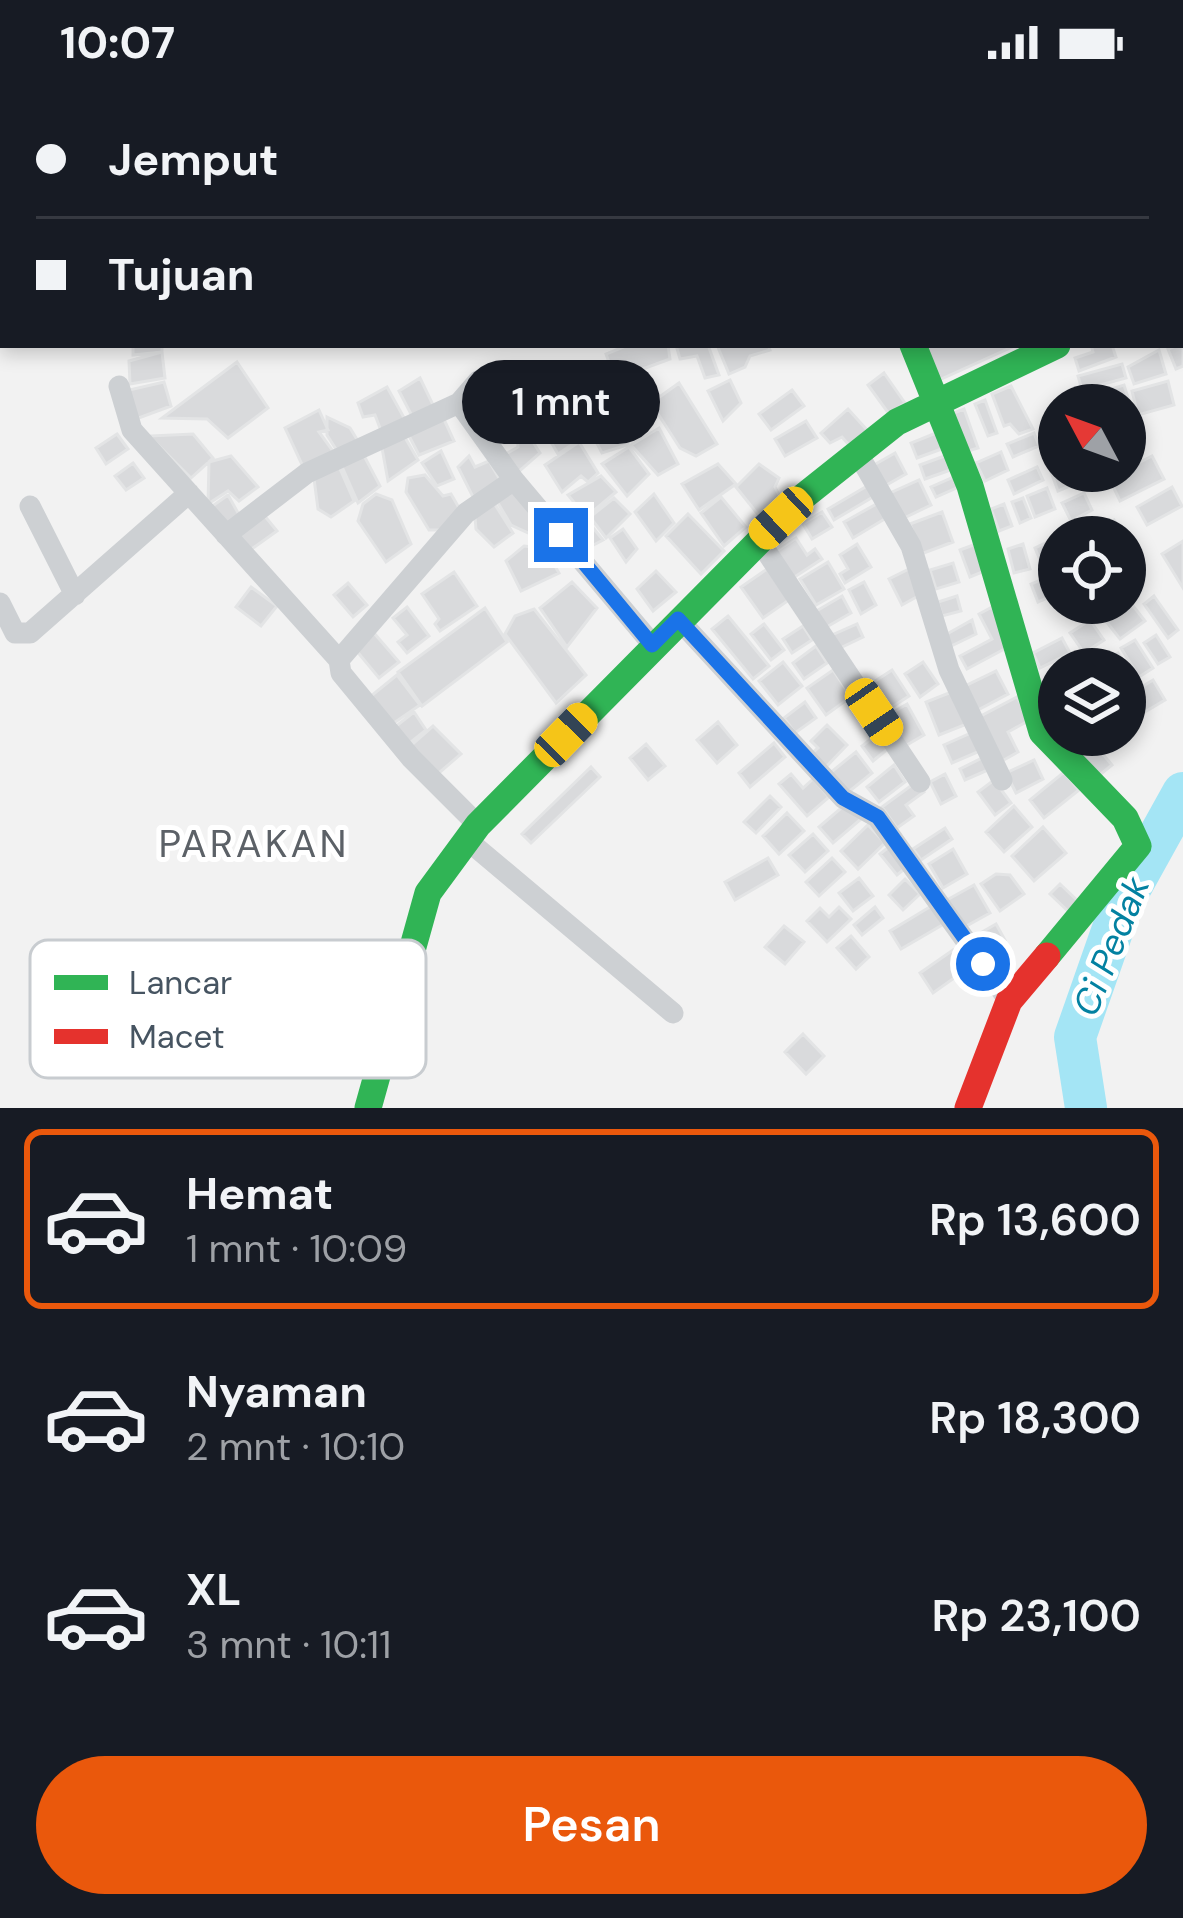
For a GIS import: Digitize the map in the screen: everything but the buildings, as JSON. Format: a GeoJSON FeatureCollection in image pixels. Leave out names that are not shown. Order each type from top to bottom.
{"type":"FeatureCollection","features":[{"type":"Feature","properties":{"kind":"street"},"geometry":{"type":"LineString","coordinates":[[914,348],[970,486],[1042,732],[1126,818],[1138,846],[1010,1000],[968,1108]]}},
{"type":"Feature","properties":{"kind":"street"},"geometry":{"type":"LineString","coordinates":[[415,940],[428,893],[472,832],[758,539],[856,452],[1022,352]]}},
{"type":"Feature","properties":{"kind":"street"},"geometry":{"type":"LineString","coordinates":[[226,535],[308,472],[459,404],[478,381],[500,371],[553,375]]}},
{"type":"Feature","properties":{"kind":"street"},"geometry":{"type":"LineString","coordinates":[[119,386],[132,430],[339,660],[341,674],[472,832],[673,1013]]}},
{"type":"Feature","properties":{"kind":"street"},"geometry":{"type":"LineString","coordinates":[[459,404],[514,480],[652,645]]}},
{"type":"Feature","properties":{"kind":"street"},"geometry":{"type":"LineString","coordinates":[[856,452],[911,546],[950,670],[1002,780]]}},
{"type":"Feature","properties":{"kind":"street"},"geometry":{"type":"LineString","coordinates":[[339,660],[466,512],[514,480]]}},
{"type":"Feature","properties":{"kind":"street"},"geometry":{"type":"LineString","coordinates":[[0,603],[13,630],[23,636],[188,493]]}},
{"type":"Feature","properties":{"kind":"street"},"geometry":{"type":"LineString","coordinates":[[30,506],[75,595]]}},
{"type":"Feature","properties":{"kind":"street"},"geometry":{"type":"LineString","coordinates":[[758,539],[920,782]]}},
{"type":"Feature","properties":{"kind":"street"},"geometry":{"type":"LineString","coordinates":[[678,619],[843,798],[878,817],[1010,1000]]}},
{"type":"Feature","properties":{"kind":"street"},"geometry":{"type":"LineString","coordinates":[[368,1108],[376,1078]]}},
{"type":"Feature","properties":{"kind":"waterway","name":"Ci Pedak"},"geometry":{"type":"LineString","coordinates":[[1086,1108],[1075,1037],[1122,903],[1183,793]]}},
{"type":"Feature","properties":{"kind":"traffic: fast"},"geometry":{"type":"LineString","coordinates":[[914,348],[970,486],[1042,732],[1125,818],[1138,846],[1047,956]]}},
{"type":"Feature","properties":{"kind":"traffic: fast"},"geometry":{"type":"LineString","coordinates":[[415,940],[428,893],[478,825],[804,496],[897,422],[1051,348]]}},
{"type":"Feature","properties":{"kind":"traffic: fast"},"geometry":{"type":"LineString","coordinates":[[368,1108],[376,1078]]}},
{"type":"Feature","properties":{"kind":"traffic: jam"},"geometry":{"type":"LineString","coordinates":[[968,1108],[1009,1001],[1047,956]]}},
{"type":"Feature","properties":{"kind":"district","name":"PARAKAN"},"geometry":{"type":"Point","coordinates":[254,843]}},
{"type":"Feature","properties":{"kind":"route"},"geometry":{"type":"LineString","coordinates":[[561,535],[652,645],[678,619],[843,798],[878,817],[983,964]]}}]}
